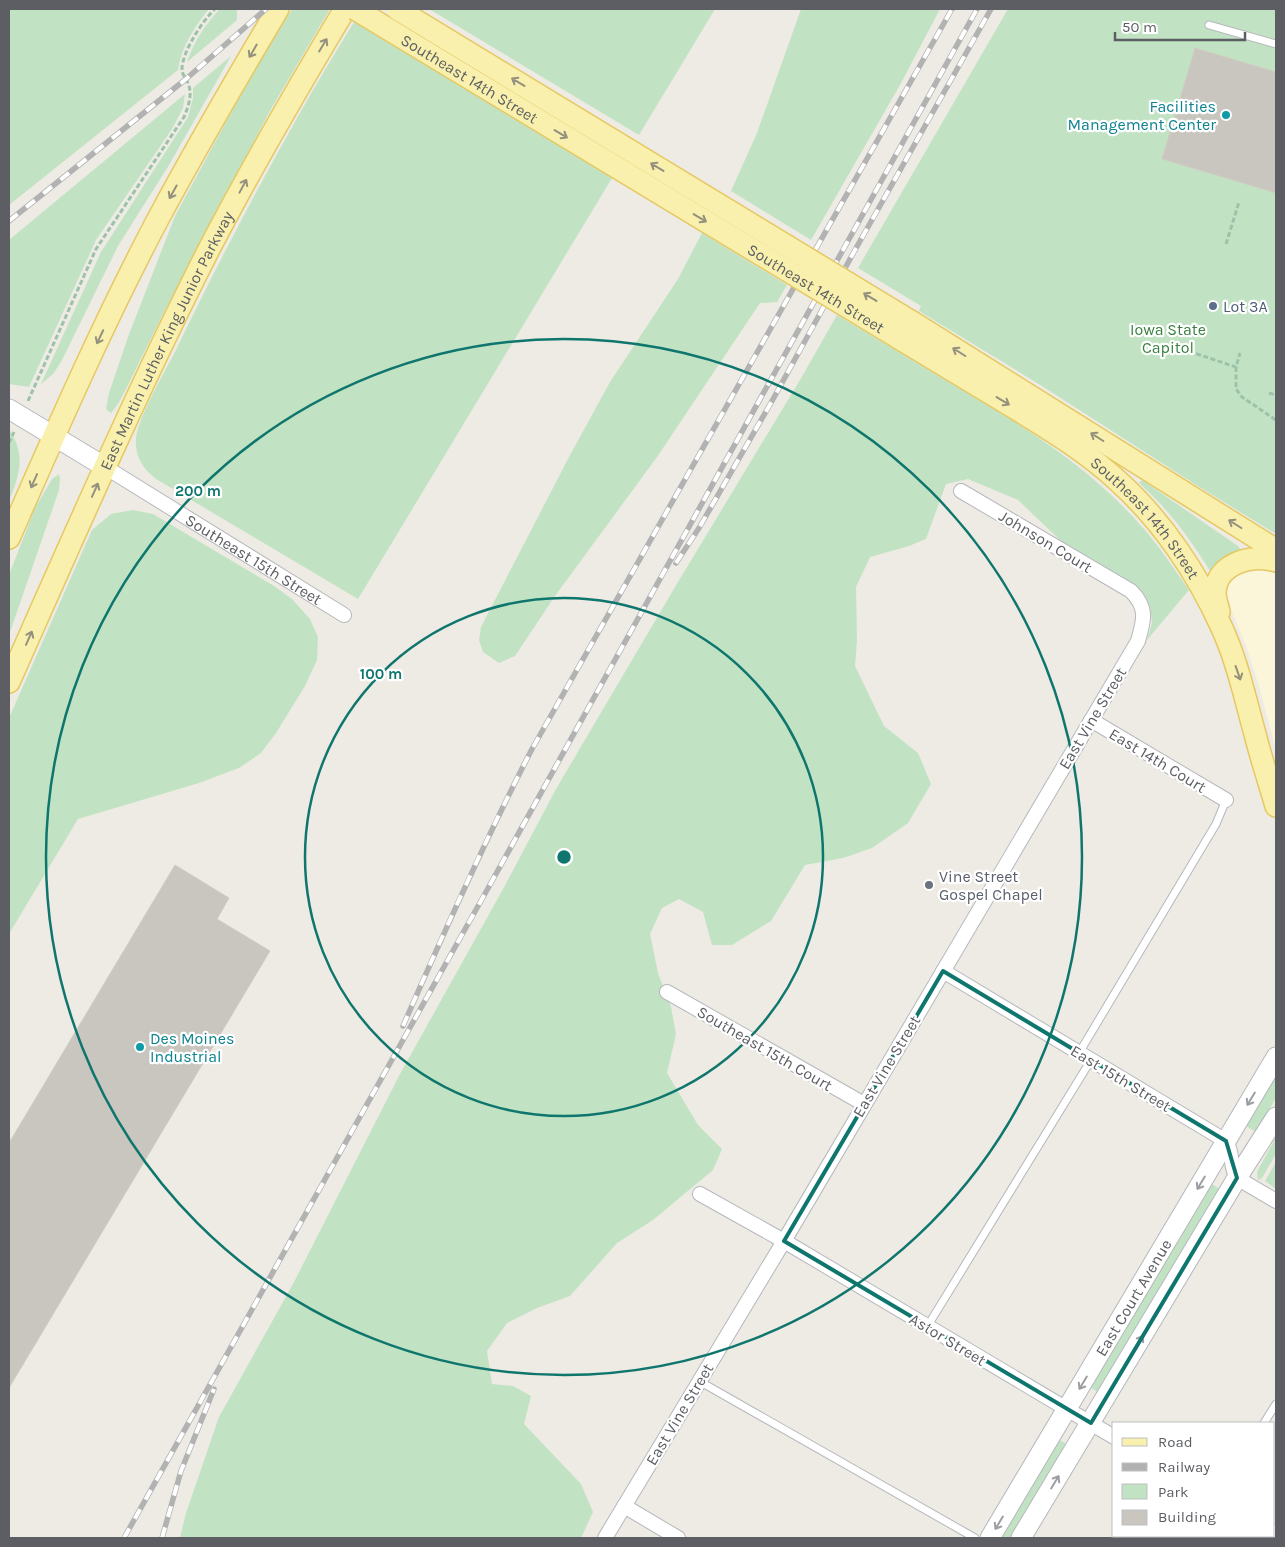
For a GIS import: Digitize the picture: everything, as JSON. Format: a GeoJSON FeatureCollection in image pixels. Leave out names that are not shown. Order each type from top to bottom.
{"type":"FeatureCollection","features":[{"type":"Feature","properties":{"kind":"main road"},"geometry":{"type":"LineString","coordinates":[[9,538],[54,436],[158,220],[278,9]]}},
{"type":"Feature","properties":{"kind":"main road","name":"East Martin Luther King Junior Parkway"},"geometry":{"type":"LineString","coordinates":[[9,682],[105,467],[156,357],[208,252],[268,139],[345,9]]}},
{"type":"Feature","properties":{"kind":"main road","name":"Southeast 14th Street"},"geometry":{"type":"LineString","coordinates":[[355,9],[907,331],[1276,550]]}},
{"type":"Feature","properties":{"kind":"main road","name":"Southeast 14th Street"},"geometry":{"type":"LineString","coordinates":[[397,9],[907,331],[1086,454],[1120,482],[1150,514],[1176,548],[1199,584],[1222,627]]}},
{"type":"Feature","properties":{"kind":"main road"},"geometry":{"type":"LineString","coordinates":[[1276,560],[1251,559],[1230,565],[1219,576],[1215,593],[1222,627],[1240,679],[1276,806]]}},
{"type":"Feature","properties":{"kind":"street","name":"Southeast 15th Street"},"geometry":{"type":"LineString","coordinates":[[15,412],[344,616]]}},
{"type":"Feature","properties":{"kind":"street","name":"Johnson Court"},"geometry":{"type":"LineString","coordinates":[[961,491],[1131,591]]}},
{"type":"Feature","properties":{"kind":"street","name":"East Vine Street"},"geometry":{"type":"LineString","coordinates":[[605,1538],[784,1241],[1138,641],[1144,611],[1138,599],[1131,591]]}},
{"type":"Feature","properties":{"kind":"street","name":"East 14th Court"},"geometry":{"type":"LineString","coordinates":[[1091,720],[1226,800]]}},
{"type":"Feature","properties":{"kind":"street","name":"East 15th Street"},"geometry":{"type":"LineString","coordinates":[[943,971],[1226,1141]]}},
{"type":"Feature","properties":{"kind":"street","name":"Southeast 15th Court"},"geometry":{"type":"LineString","coordinates":[[667,992],[864,1104]]}},
{"type":"Feature","properties":{"kind":"street","name":"East Court Avenue"},"geometry":{"type":"LineString","coordinates":[[990,1538],[1276,1057]]}},
{"type":"Feature","properties":{"kind":"street","name":"East Court Avenue"},"geometry":{"type":"LineString","coordinates":[[1021,1538],[1276,1117]]}},
{"type":"Feature","properties":{"kind":"street"},"geometry":{"type":"LineString","coordinates":[[1226,1141],[1229,1146],[1234,1173],[1238,1178],[1276,1201]]}},
{"type":"Feature","properties":{"kind":"street","name":"Astor Street"},"geometry":{"type":"LineString","coordinates":[[700,1194],[784,1241],[1112,1436]]}},
{"type":"Feature","properties":{"kind":"street"},"geometry":{"type":"LineString","coordinates":[[624,1506],[678,1538]]}},
{"type":"Feature","properties":{"kind":"lane"},"geometry":{"type":"LineString","coordinates":[[1209,26],[1276,44]]}},
{"type":"Feature","properties":{"kind":"lane"},"geometry":{"type":"LineString","coordinates":[[927,1327],[1085,1056],[1216,824],[1226,800]]}},
{"type":"Feature","properties":{"kind":"lane"},"geometry":{"type":"LineString","coordinates":[[699,1381],[975,1538]]}},
{"type":"Feature","properties":{"kind":"lane"},"geometry":{"type":"LineString","coordinates":[[1265,1422],[1276,1404]]}},
{"type":"Feature","properties":{"kind":"path"},"geometry":{"type":"LineString","coordinates":[[9,443],[15,412],[96,249],[184,117],[189,102],[190,90],[182,72],[183,63],[201,26],[215,9]]}},
{"type":"Feature","properties":{"kind":"path"},"geometry":{"type":"LineString","coordinates":[[1226,244],[1239,202]]}},
{"type":"Feature","properties":{"kind":"path"},"geometry":{"type":"LineString","coordinates":[[1182,349],[1236,367]]}},
{"type":"Feature","properties":{"kind":"path"},"geometry":{"type":"LineString","coordinates":[[1240,353],[1236,367],[1236,389],[1242,397],[1276,420]]}},
{"type":"Feature","properties":{"kind":"path"},"geometry":{"type":"LineString","coordinates":[[1269,393],[1276,395]]}},
{"type":"Feature","properties":{"kind":"highlighted area"},"geometry":{"type":"Polygon","coordinates":[[[943,971],[1226,1141],[1237,1178],[1091,1423],[784,1241],[943,971]]]}},
{"type":"Feature","properties":{"kind":"shaded area"},"geometry":{"type":"Polygon","coordinates":[[[1258,565],[1276,572],[1276,750],[1246,646],[1226,597],[1227,584],[1235,573],[1258,565]]]}},
{"type":"Feature","properties":{"kind":"green space"},"geometry":{"type":"Polygon","coordinates":[[[9,9],[209,9],[189,37],[182,53],[178,70],[9,205],[9,9]]]}},
{"type":"Feature","properties":{"kind":"green space"},"geometry":{"type":"Polygon","coordinates":[[[220,9],[237,9],[237,20],[187,62],[200,34],[220,9]]]}},
{"type":"Feature","properties":{"kind":"green space"},"geometry":{"type":"Polygon","coordinates":[[[292,9],[330,9],[271,109],[164,312],[126,389],[111,413],[106,409],[109,393],[128,337],[175,216],[245,87],[292,9]]]}},
{"type":"Feature","properties":{"kind":"green space"},"geometry":{"type":"Polygon","coordinates":[[[429,9],[715,9],[639,135],[429,9]]]}},
{"type":"Feature","properties":{"kind":"green space"},"geometry":{"type":"Polygon","coordinates":[[[801,9],[940,9],[900,85],[811,240],[731,191],[757,133],[801,9]]]}},
{"type":"Feature","properties":{"kind":"green space","name":"Iowa State Capitol"},"geometry":{"type":"Polygon","coordinates":[[[1008,9],[1276,9],[1276,534],[1042,386],[919,311],[921,306],[858,268],[1008,9]]]}},
{"type":"Feature","properties":{"kind":"green space"},"geometry":{"type":"Polygon","coordinates":[[[354,22],[612,178],[358,599],[156,479],[141,462],[136,446],[137,432],[145,409],[219,263],[283,143],[354,22]]]}},
{"type":"Feature","properties":{"kind":"green space"},"geometry":{"type":"Polygon","coordinates":[[[231,56],[169,165],[118,246],[61,362],[53,374],[41,384],[101,252],[188,117],[193,98],[193,88],[231,56]]]}},
{"type":"Feature","properties":{"kind":"green space"},"geometry":{"type":"Polygon","coordinates":[[[185,94],[183,108],[172,129],[96,240],[29,387],[9,384],[9,240],[185,94]]]}},
{"type":"Feature","properties":{"kind":"green space"},"geometry":{"type":"Polygon","coordinates":[[[702,233],[787,285],[777,302],[760,303],[657,457],[555,596],[515,656],[499,663],[483,652],[479,640],[481,627],[610,382],[678,279],[702,233]]]}},
{"type":"Feature","properties":{"kind":"green space"},"geometry":{"type":"Polygon","coordinates":[[[837,315],[1010,419],[1081,469],[1113,497],[1143,528],[1189,590],[1147,640],[1152,623],[1150,608],[1146,598],[1135,584],[1060,540],[1018,500],[968,479],[946,484],[926,539],[870,557],[856,587],[857,641],[855,666],[884,726],[918,753],[931,784],[908,823],[872,848],[843,858],[805,865],[771,921],[732,945],[712,945],[703,912],[679,899],[662,908],[650,934],[658,973],[671,1007],[676,1034],[667,1073],[698,1125],[722,1149],[713,1170],[653,1220],[617,1243],[570,1296],[537,1308],[507,1323],[487,1351],[492,1384],[513,1386],[531,1396],[524,1424],[581,1484],[593,1512],[581,1538],[180,1538],[186,1513],[219,1417],[294,1282],[400,1074],[502,891],[556,789],[837,315]]]}},
{"type":"Feature","properties":{"kind":"green space"},"geometry":{"type":"Polygon","coordinates":[[[9,429],[18,447],[20,465],[9,501],[9,429]]]}},
{"type":"Feature","properties":{"kind":"green space"},"geometry":{"type":"Polygon","coordinates":[[[59,474],[59,490],[9,635],[9,575],[35,508],[52,479],[59,474]]]}},
{"type":"Feature","properties":{"kind":"green space"},"geometry":{"type":"Polygon","coordinates":[[[1142,480],[1240,549],[1228,557],[1212,574],[1179,526],[1160,503],[1139,483],[1142,480]]]}},
{"type":"Feature","properties":{"kind":"green space"},"geometry":{"type":"Polygon","coordinates":[[[133,510],[153,514],[274,586],[292,599],[310,619],[318,637],[317,660],[305,686],[276,733],[261,753],[239,768],[199,783],[78,819],[9,934],[9,718],[92,530],[111,514],[133,510]]]}},
{"type":"Feature","properties":{"kind":"green space"},"geometry":{"type":"Polygon","coordinates":[[[1276,1076],[1276,1098],[1256,1132],[1246,1126],[1276,1076]]]}},
{"type":"Feature","properties":{"kind":"green space"},"geometry":{"type":"Polygon","coordinates":[[[1276,1137],[1276,1154],[1262,1178],[1258,1180],[1257,1172],[1276,1137]]]}},
{"type":"Feature","properties":{"kind":"green space"},"geometry":{"type":"Polygon","coordinates":[[[1276,1162],[1276,1189],[1265,1181],[1276,1162]]]}},
{"type":"Feature","properties":{"kind":"green space"},"geometry":{"type":"Polygon","coordinates":[[[1212,1184],[1221,1190],[1099,1393],[1090,1387],[1212,1184]]]}},
{"type":"Feature","properties":{"kind":"green space"},"geometry":{"type":"Polygon","coordinates":[[[1058,1439],[1068,1445],[1013,1538],[999,1538],[1058,1439]]]}},
{"type":"Feature","properties":{"kind":"building","name":"Facilities Management Center"},"geometry":{"type":"Polygon","coordinates":[[[1195,48],[1276,72],[1276,193],[1162,159],[1195,48]]]}},
{"type":"Feature","properties":{"kind":"building","name":"Des Moines Industrial"},"geometry":{"type":"Polygon","coordinates":[[[175,865],[229,898],[217,919],[270,951],[9,1388],[9,1143],[175,865]]]}},
{"type":"Feature","properties":{"kind":"railway"},"geometry":{"type":"LineString","coordinates":[[9,221],[186,79],[266,9]]}},
{"type":"Feature","properties":{"kind":"railway"},"geometry":{"type":"LineString","coordinates":[[403,1026],[465,886],[532,749],[952,9]]}},
{"type":"Feature","properties":{"kind":"railway"},"geometry":{"type":"LineString","coordinates":[[124,1538],[977,9]]}},
{"type":"Feature","properties":{"kind":"railway"},"geometry":{"type":"LineString","coordinates":[[676,563],[699,528],[772,401],[991,9]]}},
{"type":"Feature","properties":{"kind":"railway"},"geometry":{"type":"LineString","coordinates":[[162,1538],[181,1471],[214,1389]]}},
{"type":"Feature","properties":{"kind":"place","name":"Facilities Management Center"},"geometry":{"type":"Point","coordinates":[1226,115]}},
{"type":"Feature","properties":{"kind":"place","name":"Lot 3A"},"geometry":{"type":"Point","coordinates":[1213,306]}},
{"type":"Feature","properties":{"kind":"place","name":"Vine Street Gospel Chapel"},"geometry":{"type":"Point","coordinates":[929,885]}},
{"type":"Feature","properties":{"kind":"place","name":"Des Moines Industrial"},"geometry":{"type":"Point","coordinates":[140,1047]}}]}
